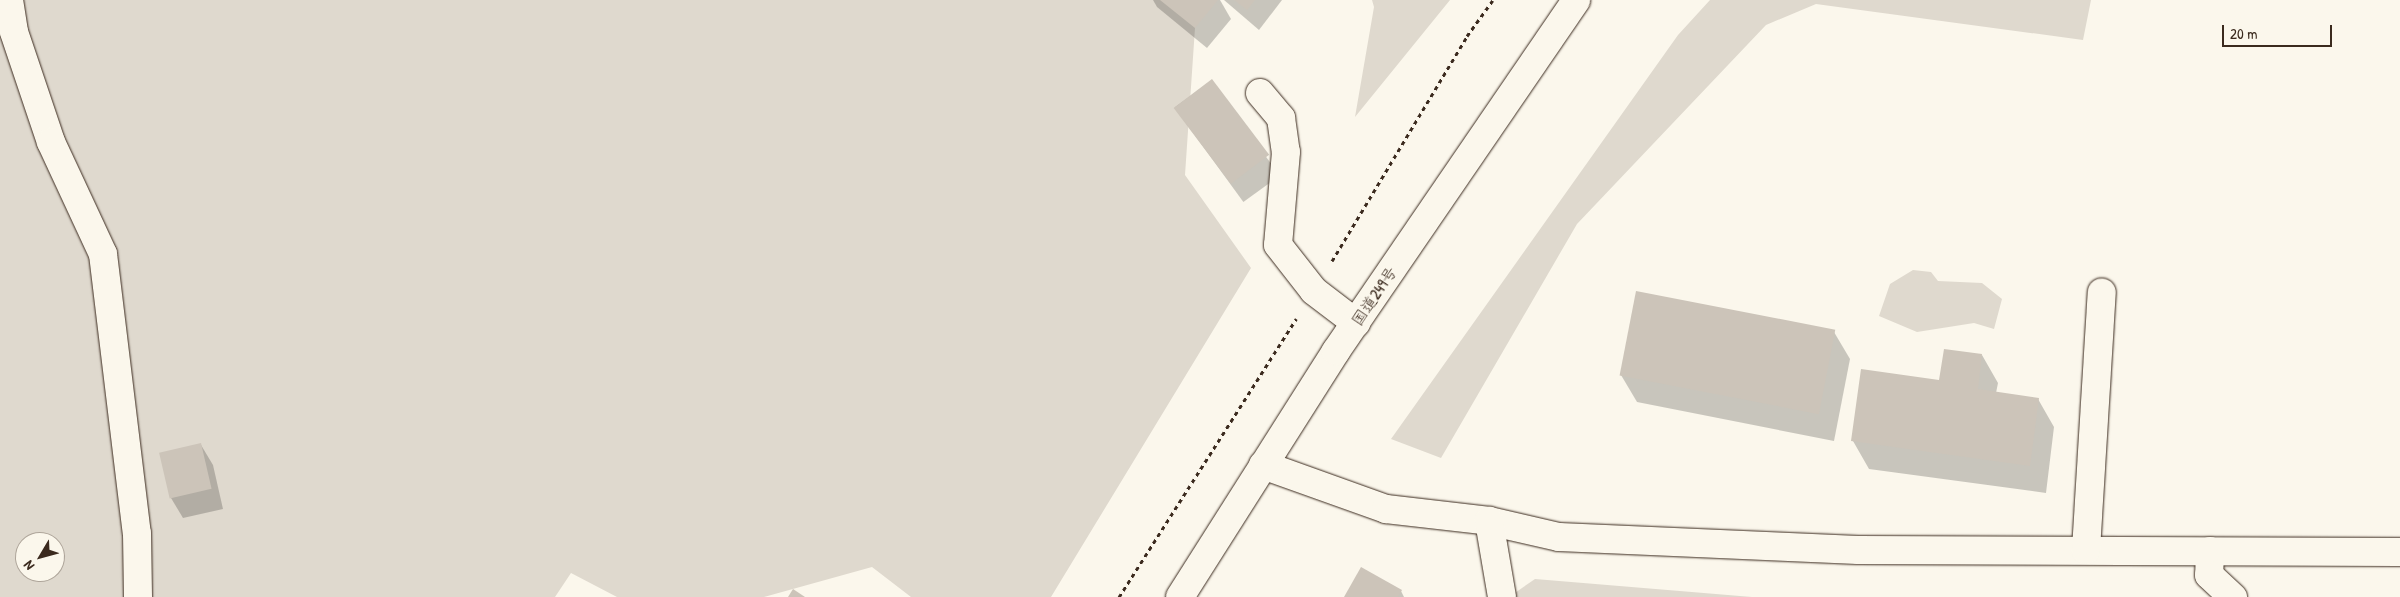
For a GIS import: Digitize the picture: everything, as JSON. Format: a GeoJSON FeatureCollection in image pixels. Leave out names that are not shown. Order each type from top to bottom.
{"type":"FeatureCollection","features":[{"type":"Feature","properties":{"kind":"main road"},"geometry":{"type":"LineString","coordinates":[[9,0],[14,32],[51,142],[103,254],[137,533],[138,597]]}},
{"type":"Feature","properties":{"kind":"main road","name":"国道249号"},"geometry":{"type":"LineString","coordinates":[[1180,597],[1262,465],[1356,323],[1576,0]]}},
{"type":"Feature","properties":{"kind":"main road"},"geometry":{"type":"LineString","coordinates":[[1260,93],[1281,118],[1286,152],[1278,245],[1314,291],[1356,323]]}},
{"type":"Feature","properties":{"kind":"main road"},"geometry":{"type":"LineString","coordinates":[[2086,550],[2102,292]]}},
{"type":"Feature","properties":{"kind":"main road"},"geometry":{"type":"LineString","coordinates":[[1262,465],[1386,509],[1489,521],[1559,537],[1858,550],[2400,552]]}},
{"type":"Feature","properties":{"kind":"main road"},"geometry":{"type":"LineString","coordinates":[[1489,521],[1502,597]]}},
{"type":"Feature","properties":{"kind":"main road"},"geometry":{"type":"LineString","coordinates":[[2210,551],[2208,575],[2233,597]]}},
{"type":"Feature","properties":{"kind":"shaded area"},"geometry":{"type":"Polygon","coordinates":[[[0,0],[1203,0],[1197,12],[1195,28],[1185,175],[1251,268],[1051,597],[911,597],[872,567],[764,597],[617,597],[571,573],[555,597],[0,597],[0,0]]]}},
{"type":"Feature","properties":{"kind":"shaded area"},"geometry":{"type":"Polygon","coordinates":[[[1372,0],[1450,0],[1355,117],[1374,7],[1372,0]]]}},
{"type":"Feature","properties":{"kind":"shaded area"},"geometry":{"type":"Polygon","coordinates":[[[1710,0],[2091,0],[2083,40],[1816,4],[1766,25],[1577,224],[1441,458],[1391,439],[1678,35],[1710,0]]]}},
{"type":"Feature","properties":{"kind":"shaded area"},"geometry":{"type":"Polygon","coordinates":[[[1913,270],[1931,272],[1938,281],[1982,283],[2002,299],[1994,329],[1974,323],[1917,332],[1879,316],[1890,284],[1913,270]]]}},
{"type":"Feature","properties":{"kind":"shaded area"},"geometry":{"type":"Polygon","coordinates":[[[1535,579],[1752,597],[1509,597],[1535,579]]]}},
{"type":"Feature","properties":{"kind":"building"},"geometry":{"type":"Polygon","coordinates":[[[1160,0],[1218,0],[1195,28],[1160,0]]]}},
{"type":"Feature","properties":{"kind":"building"},"geometry":{"type":"Polygon","coordinates":[[[1234,0],[1255,0],[1247,10],[1234,0]]]}},
{"type":"Feature","properties":{"kind":"building"},"geometry":{"type":"Polygon","coordinates":[[[1212,79],[1269,155],[1231,184],[1174,108],[1212,79]]]}},
{"type":"Feature","properties":{"kind":"building"},"geometry":{"type":"Polygon","coordinates":[[[1636,291],[1835,330],[1819,414],[1620,375],[1636,291]]]}},
{"type":"Feature","properties":{"kind":"building"},"geometry":{"type":"Polygon","coordinates":[[[1944,349],[1982,354],[1978,389],[2039,398],[2030,466],[1851,441],[1861,369],[1939,380],[1944,349]]]}},
{"type":"Feature","properties":{"kind":"building"},"geometry":{"type":"Polygon","coordinates":[[[201,443],[212,489],[170,498],[159,453],[201,443]]]}},
{"type":"Feature","properties":{"kind":"building"},"geometry":{"type":"Polygon","coordinates":[[[1361,567],[1402,590],[1398,597],[1344,597],[1361,567]]]}},
{"type":"Feature","properties":{"kind":"building"},"geometry":{"type":"Polygon","coordinates":[[[793,589],[805,597],[788,597],[793,589]]]}}]}
